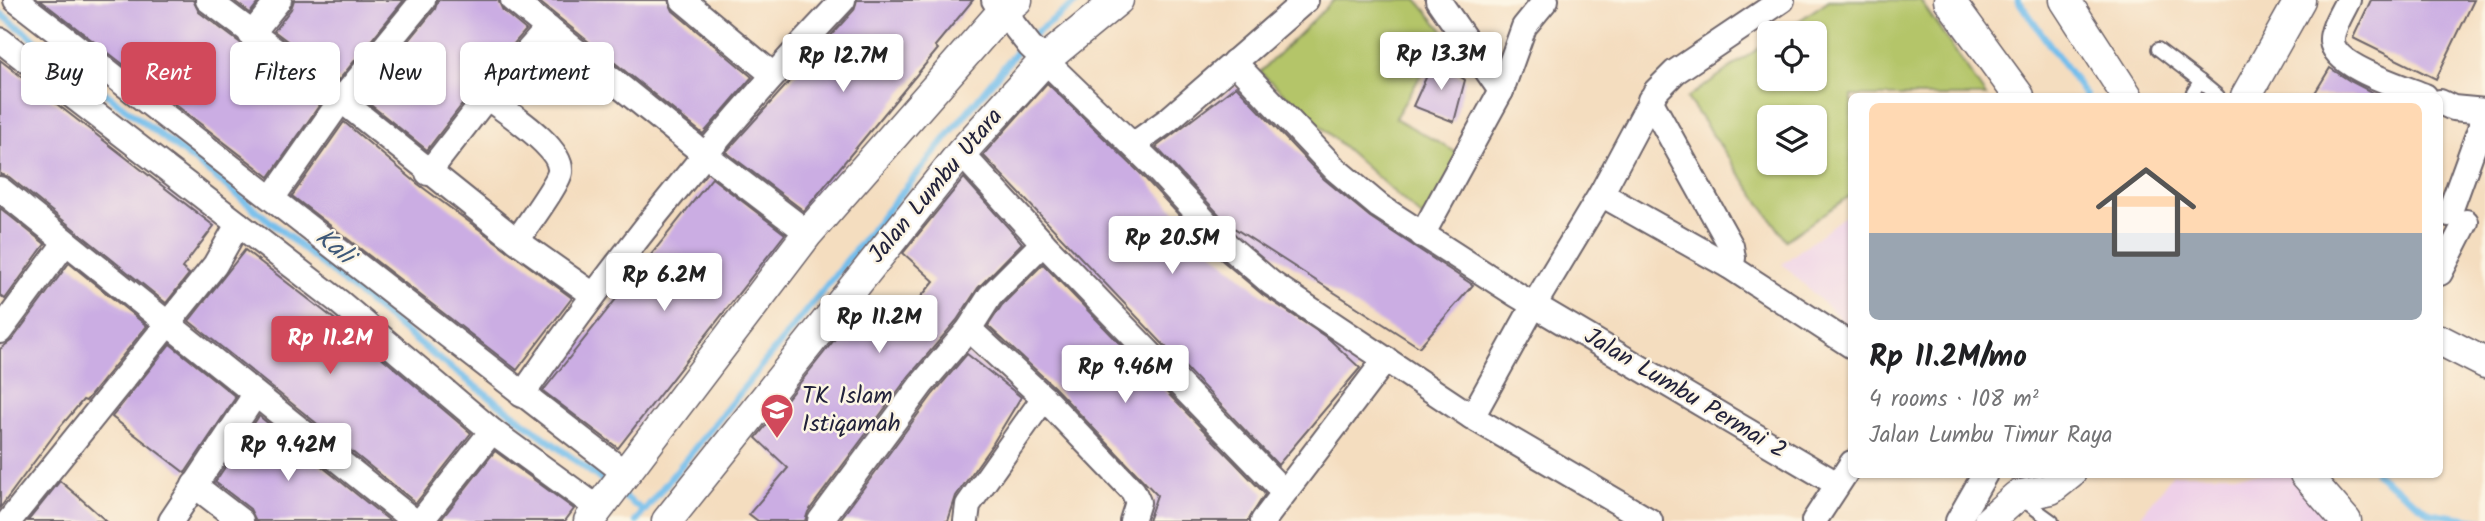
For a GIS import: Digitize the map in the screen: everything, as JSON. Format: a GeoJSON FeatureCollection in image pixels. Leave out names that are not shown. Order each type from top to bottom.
{"type":"FeatureCollection","features":[{"type":"Feature","properties":{"kind":"street"},"geometry":{"type":"LineString","coordinates":[[16,0],[274,197],[522,396],[608,496]]}},
{"type":"Feature","properties":{"kind":"street"},"geometry":{"type":"LineString","coordinates":[[208,0],[251,35],[341,100],[428,173],[592,294]]}},
{"type":"Feature","properties":{"kind":"street"},"geometry":{"type":"LineString","coordinates":[[251,35],[279,0]]}},
{"type":"Feature","properties":{"kind":"street"},"geometry":{"type":"LineString","coordinates":[[274,197],[341,100],[423,0]]}},
{"type":"Feature","properties":{"kind":"street"},"geometry":{"type":"LineString","coordinates":[[513,0],[703,153],[808,233]]}},
{"type":"Feature","properties":{"kind":"street"},"geometry":{"type":"LineString","coordinates":[[683,0],[772,74]]}},
{"type":"Feature","properties":{"kind":"street"},"geometry":{"type":"LineString","coordinates":[[522,396],[592,294],[703,153],[772,74],[843,0]]}},
{"type":"Feature","properties":{"kind":"street","name":"Jalan Lumbu Utara"},"geometry":{"type":"LineString","coordinates":[[667,521],[1038,53],[1118,0]]}},
{"type":"Feature","properties":{"kind":"street"},"geometry":{"type":"LineString","coordinates":[[1133,145],[1168,120],[1306,0]]}},
{"type":"Feature","properties":{"kind":"street"},"geometry":{"type":"LineString","coordinates":[[1438,0],[1502,91]]}},
{"type":"Feature","properties":{"kind":"street"},"geometry":{"type":"LineString","coordinates":[[1422,235],[1502,91],[1524,27],[1546,0]]}},
{"type":"Feature","properties":{"kind":"street"},"geometry":{"type":"LineString","coordinates":[[1472,417],[1534,305],[1601,194],[1650,100],[1675,72],[1782,0]]}},
{"type":"Feature","properties":{"kind":"street"},"geometry":{"type":"LineString","coordinates":[[1949,0],[2017,93]]}},
{"type":"Feature","properties":{"kind":"street"},"geometry":{"type":"LineString","coordinates":[[2065,0],[2125,93]]}},
{"type":"Feature","properties":{"kind":"street"},"geometry":{"type":"LineString","coordinates":[[2248,93],[2300,0]]}},
{"type":"Feature","properties":{"kind":"street"},"geometry":{"type":"LineString","coordinates":[[2348,0],[2333,34],[2332,42],[2337,54],[2354,67],[2417,93]]}},
{"type":"Feature","properties":{"kind":"street"},"geometry":{"type":"LineString","coordinates":[[608,496],[808,233],[1006,8],[1038,53],[1133,145],[1250,267],[1301,306],[1387,359],[1472,417],[1650,521]]}},
{"type":"Feature","properties":{"kind":"street"},"geometry":{"type":"LineString","coordinates":[[536,42],[548,28]]}},
{"type":"Feature","properties":{"kind":"street"},"geometry":{"type":"LineString","coordinates":[[0,40],[338,302],[492,431],[608,496]]}},
{"type":"Feature","properties":{"kind":"street","name":"Jalan Lumbu Permai 2"},"geometry":{"type":"LineString","coordinates":[[1234,62],[1335,169],[1379,206],[1534,305],[1837,484]]}},
{"type":"Feature","properties":{"kind":"street"},"geometry":{"type":"LineString","coordinates":[[1650,100],[1731,246],[1733,258],[1729,266]]}},
{"type":"Feature","properties":{"kind":"street"},"geometry":{"type":"LineString","coordinates":[[2443,103],[2453,108],[2485,113],[2460,219],[2443,265]]}},
{"type":"Feature","properties":{"kind":"street"},"geometry":{"type":"LineString","coordinates":[[428,173],[481,105]]}},
{"type":"Feature","properties":{"kind":"street"},"geometry":{"type":"LineString","coordinates":[[497,105],[550,147],[559,159],[560,174],[517,241]]}},
{"type":"Feature","properties":{"kind":"street"},"geometry":{"type":"LineString","coordinates":[[961,153],[1043,243],[1284,492]]}},
{"type":"Feature","properties":{"kind":"street"},"geometry":{"type":"LineString","coordinates":[[0,190],[414,521]]}},
{"type":"Feature","properties":{"kind":"street"},"geometry":{"type":"LineString","coordinates":[[1601,194],[1729,266],[1848,343]]}},
{"type":"Feature","properties":{"kind":"street"},"geometry":{"type":"LineString","coordinates":[[9,521],[215,265],[237,224]]}},
{"type":"Feature","properties":{"kind":"street"},"geometry":{"type":"LineString","coordinates":[[3,321],[65,243]]}},
{"type":"Feature","properties":{"kind":"street"},"geometry":{"type":"LineString","coordinates":[[820,521],[921,385],[969,328],[990,296],[1043,243]]}},
{"type":"Feature","properties":{"kind":"street"},"geometry":{"type":"LineString","coordinates":[[969,328],[1044,398],[1133,491],[1139,502],[1132,521]]}},
{"type":"Feature","properties":{"kind":"street"},"geometry":{"type":"LineString","coordinates":[[2443,342],[2485,363]]}},
{"type":"Feature","properties":{"kind":"street"},"geometry":{"type":"LineString","coordinates":[[1263,521],[1387,359]]}},
{"type":"Feature","properties":{"kind":"street"},"geometry":{"type":"LineString","coordinates":[[171,521],[255,395]]}},
{"type":"Feature","properties":{"kind":"street"},"geometry":{"type":"LineString","coordinates":[[966,521],[968,505],[1044,398]]}},
{"type":"Feature","properties":{"kind":"street"},"geometry":{"type":"LineString","coordinates":[[421,521],[492,431]]}},
{"type":"Feature","properties":{"kind":"street"},"geometry":{"type":"LineString","coordinates":[[1814,521],[1848,469]]}},
{"type":"Feature","properties":{"kind":"street"},"geometry":{"type":"LineString","coordinates":[[1958,521],[1983,478]]}},
{"type":"Feature","properties":{"kind":"street"},"geometry":{"type":"LineString","coordinates":[[1989,521],[2017,496],[2051,489],[2065,478]]}},
{"type":"Feature","properties":{"kind":"street"},"geometry":{"type":"LineString","coordinates":[[2308,478],[2346,521]]}},
{"type":"Feature","properties":{"kind":"street"},"geometry":{"type":"LineString","coordinates":[[194,485],[241,521]]}},
{"type":"Feature","properties":{"kind":"lane"},"geometry":{"type":"LineString","coordinates":[[2158,49],[2214,93]]}},
{"type":"Feature","properties":{"kind":"lane"},"geometry":{"type":"LineString","coordinates":[[2193,93],[2200,81]]}},
{"type":"Feature","properties":{"kind":"lane"},"geometry":{"type":"LineString","coordinates":[[2017,496],[2052,521]]}},
{"type":"Feature","properties":{"kind":"shaded area"},"geometry":{"type":"Polygon","coordinates":[[[1848,213],[1848,322],[1846,324],[1782,264],[1848,213]]]}},
{"type":"Feature","properties":{"kind":"shaded area"},"geometry":{"type":"Polygon","coordinates":[[[2170,478],[2296,478],[2331,521],[2137,521],[2170,478]]]}},
{"type":"Feature","properties":{"kind":"green space"},"geometry":{"type":"Polygon","coordinates":[[[1334,0],[1417,0],[1446,34],[1395,118],[1461,155],[1423,218],[1260,72],[1334,0]]]}},
{"type":"Feature","properties":{"kind":"green space"},"geometry":{"type":"Polygon","coordinates":[[[1829,0],[1920,0],[1984,93],[1848,93],[1848,197],[1786,240],[1687,98],[1757,49],[1757,91],[1827,91],[1827,21],[1798,21],[1829,0]]]}},
{"type":"Feature","properties":{"kind":"building"},"geometry":{"type":"Polygon","coordinates":[[[40,0],[193,0],[199,12],[239,42],[230,42],[230,105],[320,105],[269,177],[176,105],[216,105],[216,42],[121,42],[121,63],[107,52],[107,42],[94,42],[40,0]]]}},
{"type":"Feature","properties":{"kind":"building"},"geometry":{"type":"Polygon","coordinates":[[[233,0],[260,0],[250,13],[233,0]]]}},
{"type":"Feature","properties":{"kind":"building"},"geometry":{"type":"Polygon","coordinates":[[[294,0],[404,0],[370,42],[354,42],[354,62],[340,79],[340,42],[289,42],[274,31],[291,9],[294,0]]]}},
{"type":"Feature","properties":{"kind":"building"},"geometry":{"type":"Polygon","coordinates":[[[438,0],[498,0],[503,11],[526,30],[515,42],[460,42],[462,105],[427,150],[371,105],[446,105],[446,42],[408,42],[435,9],[438,0]]]}},
{"type":"Feature","properties":{"kind":"building"},"geometry":{"type":"Polygon","coordinates":[[[537,0],[668,0],[673,11],[752,77],[703,134],[614,62],[614,42],[589,42],[537,0]]]}},
{"type":"Feature","properties":{"kind":"building"},"geometry":{"type":"Polygon","coordinates":[[[857,0],[973,0],[935,46],[938,49],[804,211],[726,152],[854,10],[857,0]]]}},
{"type":"Feature","properties":{"kind":"building"},"geometry":{"type":"Polygon","coordinates":[[[2371,0],[2474,0],[2436,79],[2353,38],[2371,0]]]}},
{"type":"Feature","properties":{"kind":"building"},"geometry":{"type":"Polygon","coordinates":[[[1435,58],[1465,80],[1454,122],[1413,106],[1435,58]]]}},
{"type":"Feature","properties":{"kind":"building"},"geometry":{"type":"Polygon","coordinates":[[[0,60],[21,76],[21,105],[58,105],[214,226],[182,268],[189,274],[166,303],[9,177],[0,174],[0,60]]]}},
{"type":"Feature","properties":{"kind":"building"},"geometry":{"type":"Polygon","coordinates":[[[2330,68],[2373,93],[2315,93],[2330,68]]]}},
{"type":"Feature","properties":{"kind":"building"},"geometry":{"type":"Polygon","coordinates":[[[1047,83],[1141,174],[1217,256],[1263,295],[1329,339],[1360,368],[1278,465],[983,155],[1047,83]]]}},
{"type":"Feature","properties":{"kind":"building"},"geometry":{"type":"Polygon","coordinates":[[[1236,86],[1324,179],[1370,217],[1473,285],[1419,347],[1228,224],[1156,147],[1236,86]]]}},
{"type":"Feature","properties":{"kind":"building"},"geometry":{"type":"Polygon","coordinates":[[[344,122],[418,184],[572,298],[517,370],[292,196],[344,122]]]}},
{"type":"Feature","properties":{"kind":"building"},"geometry":{"type":"Polygon","coordinates":[[[712,178],[785,234],[618,448],[543,391],[712,178]]]}},
{"type":"Feature","properties":{"kind":"building"},"geometry":{"type":"Polygon","coordinates":[[[964,178],[1022,243],[978,288],[957,320],[909,376],[808,512],[805,521],[758,521],[749,514],[788,468],[756,438],[866,300],[899,324],[934,281],[903,253],[964,178]]]}},
{"type":"Feature","properties":{"kind":"building"},"geometry":{"type":"Polygon","coordinates":[[[0,208],[45,244],[5,299],[0,295],[0,208]]]}},
{"type":"Feature","properties":{"kind":"building"},"geometry":{"type":"Polygon","coordinates":[[[245,250],[360,339],[471,433],[416,503],[189,321],[245,250]]]}},
{"type":"Feature","properties":{"kind":"building"},"geometry":{"type":"Polygon","coordinates":[[[69,263],[147,326],[86,401],[83,400],[60,427],[0,508],[0,349],[12,340],[69,263]]]}},
{"type":"Feature","properties":{"kind":"building"},"geometry":{"type":"Polygon","coordinates":[[[1043,264],[1265,494],[1248,521],[1148,521],[1157,495],[1054,387],[988,326],[1002,305],[1043,264]]]}},
{"type":"Feature","properties":{"kind":"building"},"geometry":{"type":"Polygon","coordinates":[[[170,344],[236,397],[185,473],[112,417],[170,344]]]}},
{"type":"Feature","properties":{"kind":"building"},"geometry":{"type":"Polygon","coordinates":[[[967,354],[1021,397],[992,445],[956,496],[948,521],[839,521],[933,394],[967,354]]]}},
{"type":"Feature","properties":{"kind":"building"},"geometry":{"type":"Polygon","coordinates":[[[259,416],[390,521],[256,521],[250,509],[215,482],[259,416]]]}},
{"type":"Feature","properties":{"kind":"building"},"geometry":{"type":"Polygon","coordinates":[[[495,451],[574,509],[565,521],[440,521],[495,451]]]}},
{"type":"Feature","properties":{"kind":"building"},"geometry":{"type":"Polygon","coordinates":[[[60,481],[79,497],[106,521],[28,521],[60,481]]]}},
{"type":"Feature","properties":{"kind":"waterway"},"geometry":{"type":"LineString","coordinates":[[636,521],[1024,42],[1079,0]]}},
{"type":"Feature","properties":{"kind":"waterway"},"geometry":{"type":"LineString","coordinates":[[2018,0],[2084,93]]}},
{"type":"Feature","properties":{"kind":"waterway","name":"Kali"},"geometry":{"type":"LineString","coordinates":[[0,13],[214,176],[435,356],[607,484]]}},
{"type":"Feature","properties":{"kind":"waterway"},"geometry":{"type":"LineString","coordinates":[[2382,478],[2431,513],[2481,521]]}},
{"type":"Feature","properties":{"kind":"waterway","name":"Kali"},"geometry":{"type":"LineString","coordinates":[[619,493],[644,511]]}},
{"type":"Feature","properties":{"kind":"place","name":"TK Islam Istiqamah"},"geometry":{"type":"Point","coordinates":[777,440]}}]}
